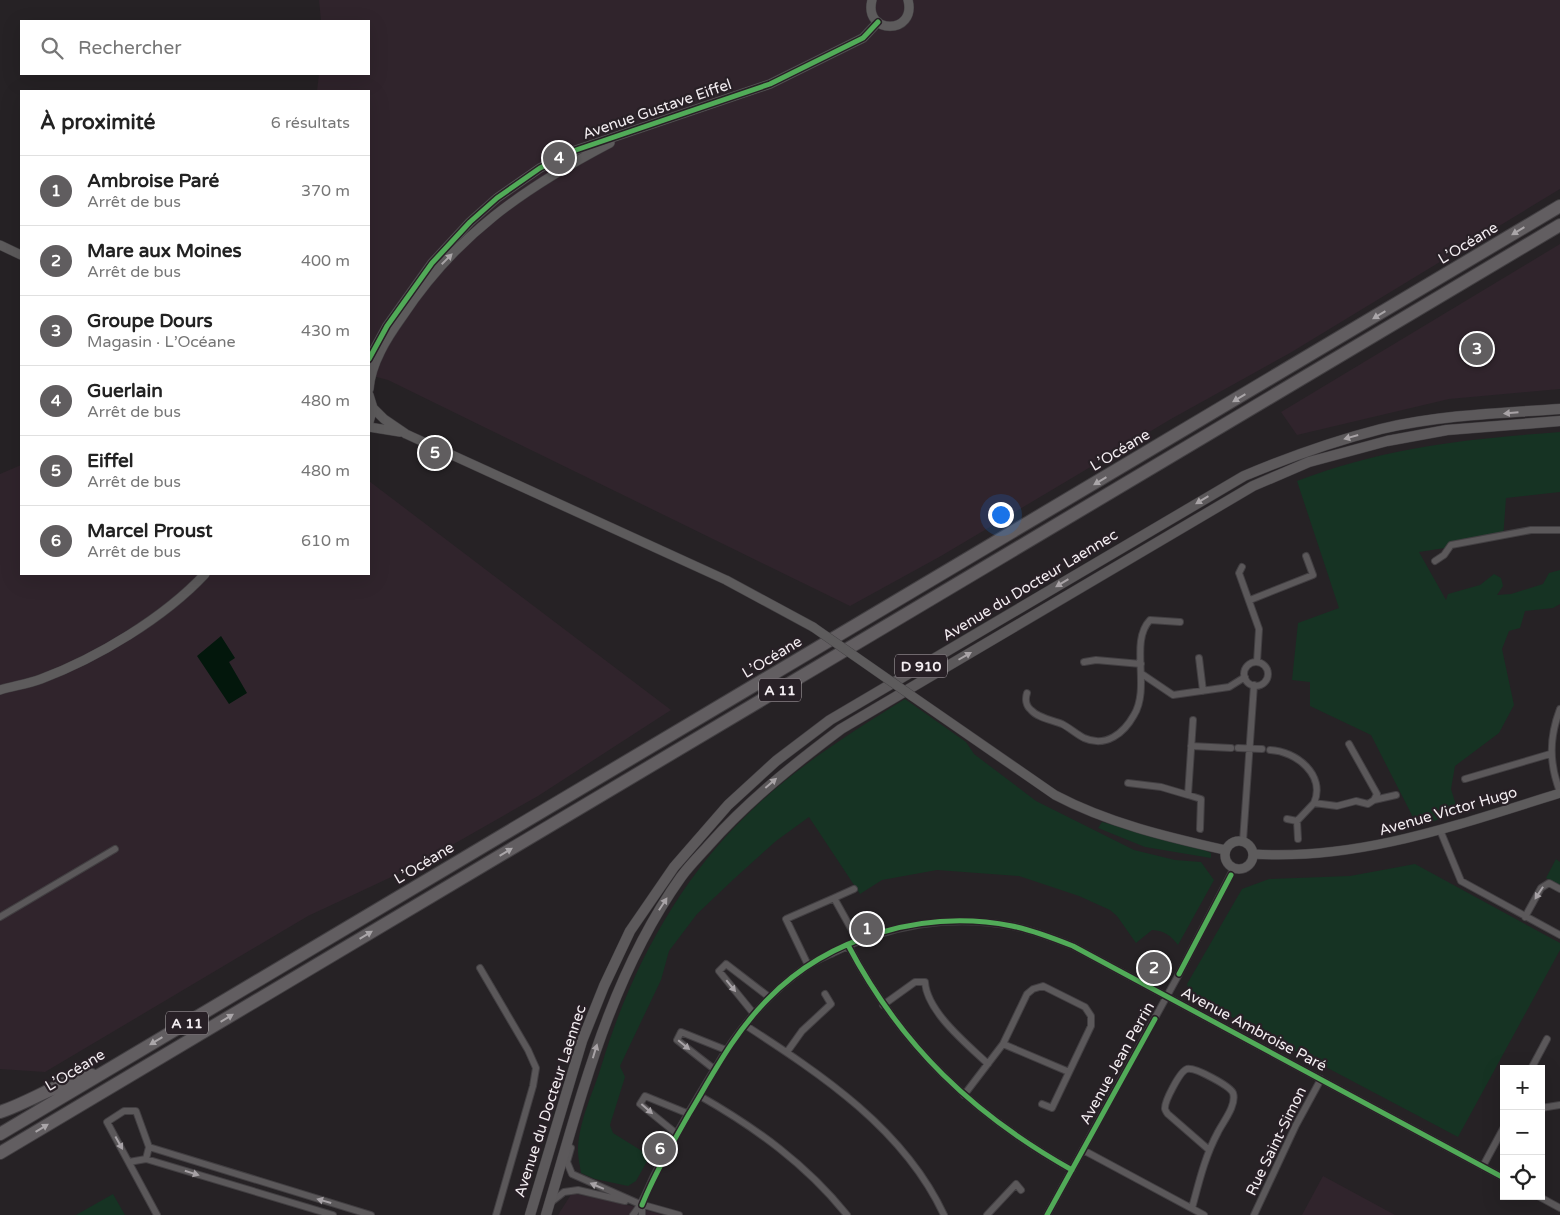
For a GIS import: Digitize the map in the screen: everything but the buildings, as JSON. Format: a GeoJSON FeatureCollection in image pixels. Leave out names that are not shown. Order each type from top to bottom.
{"type":"FeatureCollection","features":[{"type":"Feature","properties":{"kind":"highway","name":"L’Océane"},"geometry":{"type":"LineString","coordinates":[[0,1134],[1560,206]]}},
{"type":"Feature","properties":{"kind":"highway","name":"A 11"},"geometry":{"type":"LineString","coordinates":[[0,1153],[1560,225]]}},
{"type":"Feature","properties":{"kind":"highway"},"geometry":{"type":"LineString","coordinates":[[0,1112],[20,1106],[76,1078],[102,1074]]}},
{"type":"Feature","properties":{"kind":"main road"},"geometry":{"type":"LineString","coordinates":[[872,0],[871,12],[878,22],[889,26],[901,23],[908,14],[908,0]]}},
{"type":"Feature","properties":{"kind":"main road","name":"Avenue Gustave Eiffel"},"geometry":{"type":"LineString","coordinates":[[370,357],[388,326],[427,270],[470,222],[498,198],[540,168],[576,150],[770,84],[863,38],[878,22]]}},
{"type":"Feature","properties":{"kind":"main road","name":"Avenue Gustave Eiffel"},"geometry":{"type":"LineString","coordinates":[[370,385],[376,362],[391,332],[436,270],[492,216],[528,189],[634,130]]}},
{"type":"Feature","properties":{"kind":"main road"},"geometry":{"type":"LineString","coordinates":[[528,189],[542,173]]}},
{"type":"Feature","properties":{"kind":"main road"},"geometry":{"type":"LineString","coordinates":[[0,245],[20,255]]}},
{"type":"Feature","properties":{"kind":"main road"},"geometry":{"type":"LineString","coordinates":[[370,398],[373,408],[384,419],[406,434],[726,580],[813,627],[1055,796],[1100,817],[1225,850]]}},
{"type":"Feature","properties":{"kind":"main road"},"geometry":{"type":"LineString","coordinates":[[370,418],[373,408]]}},
{"type":"Feature","properties":{"kind":"main road","name":"Avenue du Docteur Laennec"},"geometry":{"type":"LineString","coordinates":[[530,1215],[582,1041],[604,986],[630,931],[674,867],[728,805],[776,761],[830,720],[1244,476],[1303,451],[1382,429],[1445,418],[1560,409]]}},
{"type":"Feature","properties":{"kind":"main road","name":"Avenue du Docteur Laennec"},"geometry":{"type":"LineString","coordinates":[[546,1215],[597,1045],[620,985],[642,937],[682,876],[737,813],[787,769],[841,729],[1253,486],[1309,462],[1387,441],[1447,430],[1560,421]]}},
{"type":"Feature","properties":{"kind":"main road"},"geometry":{"type":"LineString","coordinates":[[370,427],[406,434]]}},
{"type":"Feature","properties":{"kind":"main road"},"geometry":{"type":"LineString","coordinates":[[0,690],[41,679],[108,646],[168,607],[204,575]]}},
{"type":"Feature","properties":{"kind":"main road","name":"Avenue Victor Hugo"},"geometry":{"type":"LineString","coordinates":[[1253,854],[1320,852],[1399,842],[1560,792]]}},
{"type":"Feature","properties":{"kind":"main road"},"geometry":{"type":"LineString","coordinates":[[1234,841],[1243,841],[1250,846],[1253,854],[1247,866],[1234,868],[1225,859],[1225,850],[1234,841]]}},
{"type":"Feature","properties":{"kind":"street"},"geometry":{"type":"LineString","coordinates":[[1435,561],[1444,555],[1451,545],[1531,530],[1560,530]]}},
{"type":"Feature","properties":{"kind":"street"},"geometry":{"type":"LineString","coordinates":[[1250,600],[1313,575],[1306,556]]}},
{"type":"Feature","properties":{"kind":"street"},"geometry":{"type":"LineString","coordinates":[[1242,567],[1239,573],[1259,629],[1257,662]]}},
{"type":"Feature","properties":{"kind":"street"},"geometry":{"type":"LineString","coordinates":[[1027,693],[1025,699],[1029,709],[1038,716],[1063,725],[1086,739],[1106,740],[1118,736],[1134,716],[1138,706],[1142,674],[1144,627],[1150,620],[1180,622]]}},
{"type":"Feature","properties":{"kind":"street"},"geometry":{"type":"LineString","coordinates":[[1200,658],[1203,691]]}},
{"type":"Feature","properties":{"kind":"street"},"geometry":{"type":"LineString","coordinates":[[1084,662],[1096,660],[1141,664]]}},
{"type":"Feature","properties":{"kind":"street"},"geometry":{"type":"LineString","coordinates":[[1142,674],[1173,695],[1228,687],[1245,677],[1248,664],[1257,662],[1265,665],[1268,676],[1264,683],[1254,685]]}},
{"type":"Feature","properties":{"kind":"street"},"geometry":{"type":"LineString","coordinates":[[1245,677],[1254,685]]}},
{"type":"Feature","properties":{"kind":"street"},"geometry":{"type":"LineString","coordinates":[[1243,841],[1254,685]]}},
{"type":"Feature","properties":{"kind":"street"},"geometry":{"type":"LineString","coordinates":[[1560,709],[1554,726],[1550,754],[1552,770],[1560,792]]}},
{"type":"Feature","properties":{"kind":"street"},"geometry":{"type":"LineString","coordinates":[[1188,794],[1193,720]]}},
{"type":"Feature","properties":{"kind":"street"},"geometry":{"type":"LineString","coordinates":[[1349,744],[1378,794],[1374,800]]}},
{"type":"Feature","properties":{"kind":"street"},"geometry":{"type":"LineString","coordinates":[[1191,746],[1262,749]]}},
{"type":"Feature","properties":{"kind":"street"},"geometry":{"type":"LineString","coordinates":[[1270,750],[1292,754],[1310,770],[1316,782],[1318,795],[1314,803],[1298,821],[1298,839]]}},
{"type":"Feature","properties":{"kind":"street"},"geometry":{"type":"LineString","coordinates":[[1466,780],[1550,754]]}},
{"type":"Feature","properties":{"kind":"street"},"geometry":{"type":"LineString","coordinates":[[1128,784],[1161,787],[1201,799],[1200,830]]}},
{"type":"Feature","properties":{"kind":"street"},"geometry":{"type":"LineString","coordinates":[[1314,803],[1337,806],[1356,801],[1368,804],[1374,800],[1396,795]]}},
{"type":"Feature","properties":{"kind":"street"},"geometry":{"type":"LineString","coordinates":[[1286,819],[1298,821]]}},
{"type":"Feature","properties":{"kind":"street"},"geometry":{"type":"LineString","coordinates":[[1440,830],[1461,882],[1560,935]]}},
{"type":"Feature","properties":{"kind":"street"},"geometry":{"type":"LineString","coordinates":[[0,917],[115,849]]}},
{"type":"Feature","properties":{"kind":"street","name":"Avenue Jean Perrin"},"geometry":{"type":"LineString","coordinates":[[1050,1214],[1234,868]]}},
{"type":"Feature","properties":{"kind":"street"},"geometry":{"type":"LineString","coordinates":[[1526,917],[1541,888],[1549,883],[1560,889]]}},
{"type":"Feature","properties":{"kind":"street"},"geometry":{"type":"LineString","coordinates":[[808,965],[786,919],[854,889]]}},
{"type":"Feature","properties":{"kind":"street"},"geometry":{"type":"LineString","coordinates":[[834,898],[858,940]]}},
{"type":"Feature","properties":{"kind":"street","name":"Avenue Ambroise Paré"},"geometry":{"type":"LineString","coordinates":[[642,1205],[655,1173],[726,1050],[769,997],[808,965],[858,940],[873,934],[908,926],[941,922],[976,921],[1012,926],[1073,946],[1500,1176]]}},
{"type":"Feature","properties":{"kind":"street"},"geometry":{"type":"LineString","coordinates":[[848,945],[884,1005],[929,1063],[964,1095],[1012,1134],[1072,1170]]}},
{"type":"Feature","properties":{"kind":"street"},"geometry":{"type":"LineString","coordinates":[[754,1014],[719,971],[726,964],[769,997]]}},
{"type":"Feature","properties":{"kind":"street"},"geometry":{"type":"LineString","coordinates":[[480,968],[528,1050],[536,1068],[533,1086],[496,1215]]}},
{"type":"Feature","properties":{"kind":"street"},"geometry":{"type":"LineString","coordinates":[[884,1005],[915,982],[925,982],[926,994],[950,1027],[988,1064]]}},
{"type":"Feature","properties":{"kind":"street"},"geometry":{"type":"LineString","coordinates":[[964,1095],[1003,1044],[1027,994],[1033,989],[1043,986],[1085,1007],[1091,1016],[1091,1026],[1052,1108],[1042,1104]]}},
{"type":"Feature","properties":{"kind":"street"},"geometry":{"type":"LineString","coordinates":[[787,1052],[802,1031],[831,1004],[824,994]]}},
{"type":"Feature","properties":{"kind":"street"},"geometry":{"type":"LineString","coordinates":[[745,1025],[787,1052],[837,1089],[887,1133],[926,1183],[944,1215]]}},
{"type":"Feature","properties":{"kind":"street"},"geometry":{"type":"LineString","coordinates":[[714,1070],[677,1040],[681,1032],[726,1050]]}},
{"type":"Feature","properties":{"kind":"street"},"geometry":{"type":"LineString","coordinates":[[1533,1065],[1547,1039]]}},
{"type":"Feature","properties":{"kind":"street"},"geometry":{"type":"LineString","coordinates":[[1003,1044],[1069,1072]]}},
{"type":"Feature","properties":{"kind":"street"},"geometry":{"type":"LineString","coordinates":[[1192,1208],[1208,1150],[1233,1104],[1234,1095],[1230,1088],[1195,1069],[1187,1069],[1181,1073],[1173,1087],[1165,1109],[1169,1115],[1208,1150]]}},
{"type":"Feature","properties":{"kind":"street","name":"Rue Saint-Simon"},"geometry":{"type":"LineString","coordinates":[[1254,1215],[1296,1125],[1321,1079]]}},
{"type":"Feature","properties":{"kind":"street"},"geometry":{"type":"LineString","coordinates":[[586,1083],[567,1162],[572,1174],[642,1205]]}},
{"type":"Feature","properties":{"kind":"street"},"geometry":{"type":"LineString","coordinates":[[677,1134],[640,1104],[645,1096],[690,1114]]}},
{"type":"Feature","properties":{"kind":"street"},"geometry":{"type":"LineString","coordinates":[[700,1096],[738,1118],[787,1153],[829,1192],[847,1215]]}},
{"type":"Feature","properties":{"kind":"street"},"geometry":{"type":"LineString","coordinates":[[1545,1107],[1560,1105]]}},
{"type":"Feature","properties":{"kind":"street"},"geometry":{"type":"LineString","coordinates":[[146,1159],[149,1147],[136,1111],[124,1111],[107,1122],[157,1215]]}},
{"type":"Feature","properties":{"kind":"street"},"geometry":{"type":"LineString","coordinates":[[1482,1166],[1500,1134]]}},
{"type":"Feature","properties":{"kind":"street"},"geometry":{"type":"LineString","coordinates":[[149,1147],[371,1215]]}},
{"type":"Feature","properties":{"kind":"street"},"geometry":{"type":"LineString","coordinates":[[1083,1150],[1204,1215]]}},
{"type":"Feature","properties":{"kind":"street"},"geometry":{"type":"LineString","coordinates":[[156,1162],[160,1151]]}},
{"type":"Feature","properties":{"kind":"street"},"geometry":{"type":"LineString","coordinates":[[129,1162],[146,1159],[333,1215]]}},
{"type":"Feature","properties":{"kind":"street"},"geometry":{"type":"LineString","coordinates":[[986,1215],[1016,1184],[1022,1190]]}},
{"type":"Feature","properties":{"kind":"street"},"geometry":{"type":"LineString","coordinates":[[550,1204],[564,1192],[578,1190],[679,1215]]}},
{"type":"Feature","properties":{"kind":"street"},"geometry":{"type":"LineString","coordinates":[[1545,1200],[1560,1208]]}},
{"type":"Feature","properties":{"kind":"street"},"geometry":{"type":"LineString","coordinates":[[633,1215],[642,1205]]}},
{"type":"Feature","properties":{"kind":"street"},"geometry":{"type":"LineString","coordinates":[[642,1205],[642,1215]]}},
{"type":"Feature","properties":{"kind":"shaded area"},"geometry":{"type":"Polygon","coordinates":[[[319,0],[1560,0],[1560,189],[1290,353],[1171,419],[941,556],[850,606],[388,380],[370,375],[370,90],[317,90],[319,75],[370,75],[370,20],[321,20],[319,0]]]}},
{"type":"Feature","properties":{"kind":"shaded area"},"geometry":{"type":"Polygon","coordinates":[[[1560,244],[1560,389],[1449,399],[1297,435],[1281,412],[1560,244]]]}},
{"type":"Feature","properties":{"kind":"shaded area"},"geometry":{"type":"Polygon","coordinates":[[[20,465],[20,575],[370,575],[370,482],[671,710],[538,796],[417,865],[308,916],[45,1072],[0,1069],[0,474],[20,465]]]}},
{"type":"Feature","properties":{"kind":"shaded area"},"geometry":{"type":"Polygon","coordinates":[[[221,636],[235,658],[229,662],[247,693],[229,704],[197,656],[221,636]]]}},
{"type":"Feature","properties":{"kind":"shaded area"},"geometry":{"type":"Polygon","coordinates":[[[1323,1176],[1395,1215],[1302,1215],[1323,1176]]]}},
{"type":"Feature","properties":{"kind":"shaded area"},"geometry":{"type":"Polygon","coordinates":[[[572,1193],[632,1206],[662,1215],[558,1215],[572,1193]]]}},
{"type":"Feature","properties":{"kind":"green space"},"geometry":{"type":"Polygon","coordinates":[[[1560,432],[1560,492],[1506,498],[1503,539],[1419,552],[1446,600],[1448,594],[1480,585],[1494,574],[1501,578],[1503,586],[1497,595],[1511,594],[1543,584],[1549,573],[1560,570],[1560,604],[1553,608],[1525,611],[1520,628],[1509,631],[1502,649],[1514,705],[1499,733],[1455,766],[1451,789],[1458,812],[1418,827],[1371,735],[1310,706],[1310,682],[1292,680],[1298,623],[1339,608],[1297,481],[1362,460],[1427,446],[1560,432]]]}},
{"type":"Feature","properties":{"kind":"green space"},"geometry":{"type":"Polygon","coordinates":[[[905,699],[966,742],[974,754],[1036,801],[1134,850],[1175,860],[1201,862],[1214,880],[1178,945],[1167,934],[1152,930],[1136,943],[1117,916],[1110,910],[1079,896],[1019,876],[937,870],[882,880],[860,894],[809,817],[776,841],[697,914],[669,951],[661,980],[620,1066],[625,1077],[610,1125],[613,1133],[650,1156],[636,1181],[628,1186],[595,1179],[581,1173],[578,1151],[580,1130],[612,1032],[641,963],[659,930],[700,867],[750,812],[786,780],[824,751],[905,699]]]}},
{"type":"Feature","properties":{"kind":"green space"},"geometry":{"type":"Polygon","coordinates":[[[1102,822],[1199,848],[1211,853],[1211,858],[1145,847],[1098,828],[1102,822]]]}},
{"type":"Feature","properties":{"kind":"green space"},"geometry":{"type":"Polygon","coordinates":[[[1556,859],[1560,862],[1560,885],[1546,878],[1556,859]]]}},
{"type":"Feature","properties":{"kind":"green space"},"geometry":{"type":"Polygon","coordinates":[[[1415,864],[1560,943],[1560,950],[1458,1137],[1190,995],[1187,984],[1242,889],[1269,879],[1350,876],[1415,864]]]}},
{"type":"Feature","properties":{"kind":"green space"},"geometry":{"type":"Polygon","coordinates":[[[113,1194],[125,1215],[76,1215],[113,1194]]]}},
{"type":"Feature","properties":{"kind":"cycle path"},"geometry":{"type":"LineString","coordinates":[[370,357],[387,326],[432,263],[470,222],[497,198],[540,168],[576,150],[770,84],[863,38],[878,22]]}},
{"type":"Feature","properties":{"kind":"cycle path"},"geometry":{"type":"LineString","coordinates":[[1179,974],[1231,875]]}},
{"type":"Feature","properties":{"kind":"cycle path"},"geometry":{"type":"LineString","coordinates":[[642,1205],[664,1159],[716,1069],[734,1040],[768,999],[792,977],[820,959],[849,944],[881,932],[913,925],[946,921],[1012,926],[1073,946],[1500,1176]]}},
{"type":"Feature","properties":{"kind":"cycle path"},"geometry":{"type":"LineString","coordinates":[[848,945],[892,1015],[916,1046],[943,1075],[1003,1126],[1036,1149],[1072,1170]]}},
{"type":"Feature","properties":{"kind":"cycle path"},"geometry":{"type":"LineString","coordinates":[[1047,1215],[1155,1019]]}},
{"type":"Feature","properties":{"kind":"place","name":"Guerlain"},"geometry":{"type":"Point","coordinates":[559,158]}},
{"type":"Feature","properties":{"kind":"place","name":"Groupe Dours"},"geometry":{"type":"Point","coordinates":[1477,349]}},
{"type":"Feature","properties":{"kind":"place","name":"Eiffel"},"geometry":{"type":"Point","coordinates":[435,453]}},
{"type":"Feature","properties":{"kind":"place","name":"Ambroise Paré"},"geometry":{"type":"Point","coordinates":[867,929]}},
{"type":"Feature","properties":{"kind":"place","name":"Mare aux Moines"},"geometry":{"type":"Point","coordinates":[1154,968]}},
{"type":"Feature","properties":{"kind":"place","name":"Marcel Proust"},"geometry":{"type":"Point","coordinates":[660,1149]}}]}
